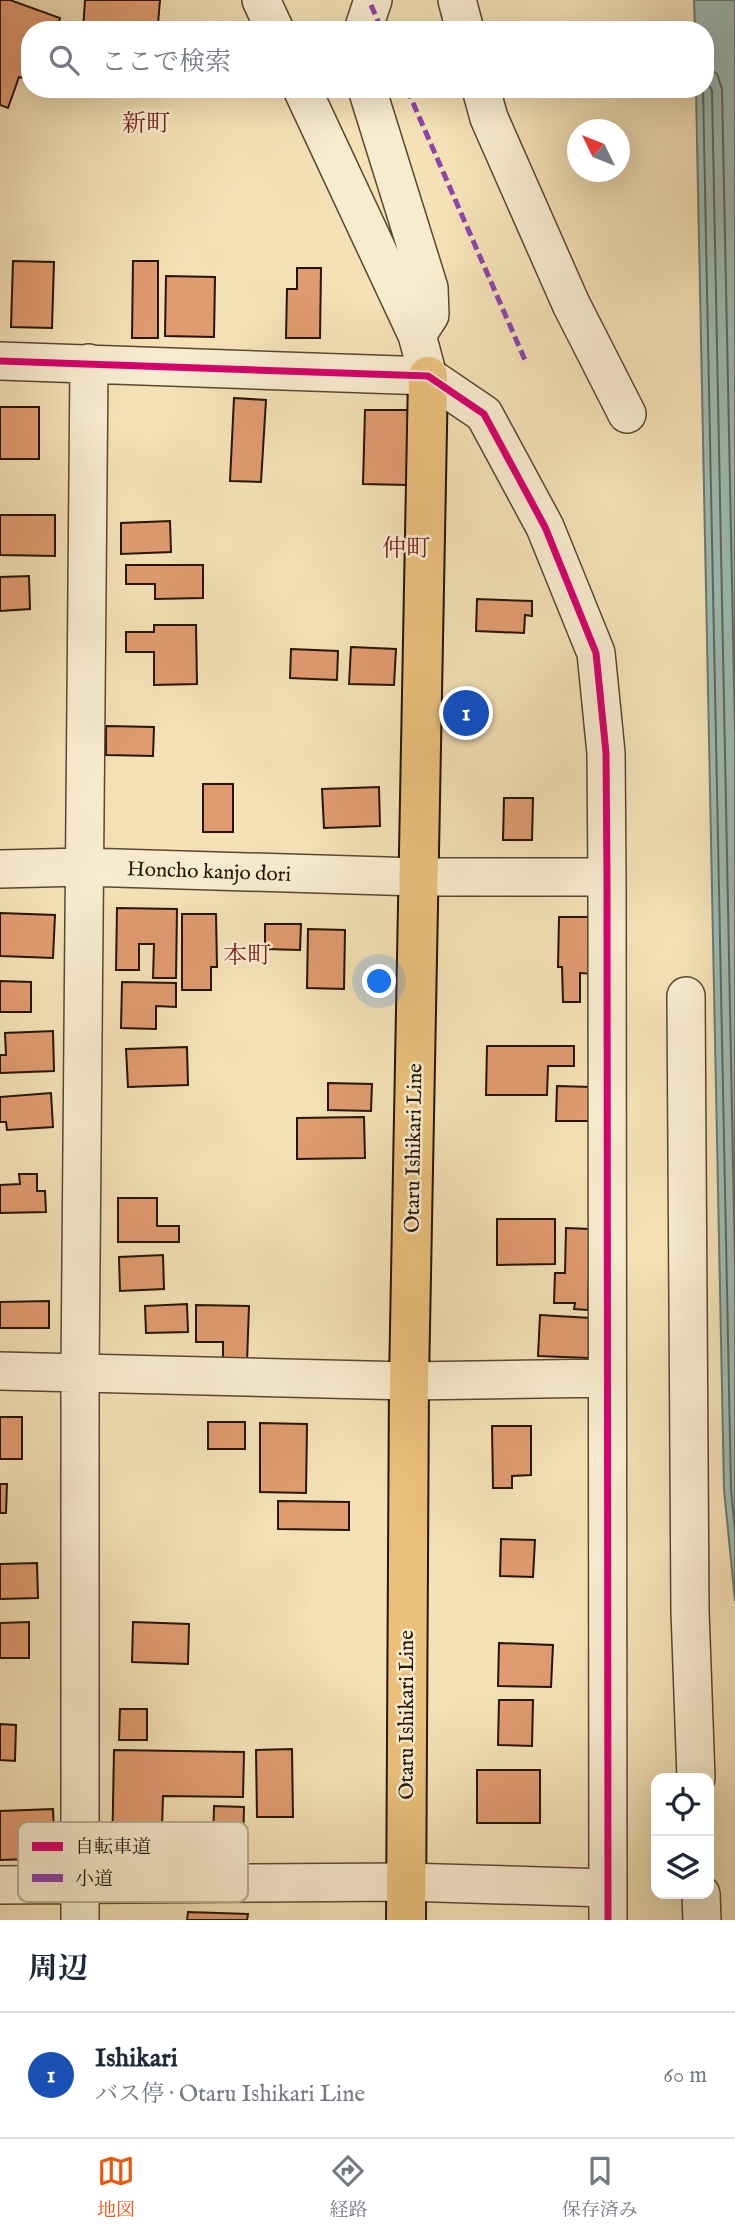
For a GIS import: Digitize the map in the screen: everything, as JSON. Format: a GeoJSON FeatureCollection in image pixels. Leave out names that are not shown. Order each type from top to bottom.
{"type":"FeatureCollection","features":[{"type":"Feature","properties":{"kind":"main road","name":"Otaru Ishikari Line"},"geometry":{"type":"LineString","coordinates":[[406,1920],[409,1381],[428,376]]}},
{"type":"Feature","properties":{"kind":"street"},"geometry":{"type":"LineString","coordinates":[[261,0],[271,21]]}},
{"type":"Feature","properties":{"kind":"street"},"geometry":{"type":"LineString","coordinates":[[457,0],[463,21]]}},
{"type":"Feature","properties":{"kind":"street"},"geometry":{"type":"LineString","coordinates":[[307,98],[417,335],[428,376]]}},
{"type":"Feature","properties":{"kind":"street"},"geometry":{"type":"LineString","coordinates":[[370,98],[429,288],[430,315],[417,335]]}},
{"type":"Feature","properties":{"kind":"street"},"geometry":{"type":"LineString","coordinates":[[483,98],[489,118],[571,304],[628,414]]}},
{"type":"Feature","properties":{"kind":"street"},"geometry":{"type":"LineString","coordinates":[[0,361],[428,376],[484,414],[545,527],[596,653],[606,753],[607,1904],[405,1882],[248,1892]]}},
{"type":"Feature","properties":{"kind":"street"},"geometry":{"type":"LineString","coordinates":[[80,1822],[80,1372],[89,363]]}},
{"type":"Feature","properties":{"kind":"street","name":"Honcho kanjo dori"},"geometry":{"type":"LineString","coordinates":[[0,869],[84,867],[418,877],[607,877]]}},
{"type":"Feature","properties":{"kind":"street"},"geometry":{"type":"LineString","coordinates":[[686,996],[690,1611],[696,1773]]}},
{"type":"Feature","properties":{"kind":"street"},"geometry":{"type":"LineString","coordinates":[[0,1371],[409,1381],[606,1378]]}},
{"type":"Feature","properties":{"kind":"street"},"geometry":{"type":"LineString","coordinates":[[0,1885],[18,1889]]}},
{"type":"Feature","properties":{"kind":"street"},"geometry":{"type":"LineString","coordinates":[[701,1899],[702,1920]]}},
{"type":"Feature","properties":{"kind":"water"},"geometry":{"type":"Polygon","coordinates":[[[694,0],[735,0],[735,1601],[724,1489],[696,98],[714,98],[714,21],[695,21],[694,0]]]}},
{"type":"Feature","properties":{"kind":"building"},"geometry":{"type":"Polygon","coordinates":[[[0,0],[10,0],[60,18],[59,21],[21,21],[21,78],[8,108],[0,105],[0,0]]]}},
{"type":"Feature","properties":{"kind":"building"},"geometry":{"type":"Polygon","coordinates":[[[85,0],[160,0],[158,21],[84,21],[85,0]]]}},
{"type":"Feature","properties":{"kind":"building"},"geometry":{"type":"Polygon","coordinates":[[[13,261],[54,262],[52,328],[11,327],[13,261]]]}},
{"type":"Feature","properties":{"kind":"building"},"geometry":{"type":"Polygon","coordinates":[[[133,261],[158,261],[158,338],[132,338],[133,261]]]}},
{"type":"Feature","properties":{"kind":"building"},"geometry":{"type":"Polygon","coordinates":[[[297,268],[321,268],[320,338],[286,338],[287,289],[297,289],[297,268]]]}},
{"type":"Feature","properties":{"kind":"building"},"geometry":{"type":"Polygon","coordinates":[[[166,276],[215,277],[214,337],[165,336],[166,276]]]}},
{"type":"Feature","properties":{"kind":"building"},"geometry":{"type":"Polygon","coordinates":[[[234,398],[266,400],[261,482],[230,481],[234,398]]]}},
{"type":"Feature","properties":{"kind":"building"},"geometry":{"type":"Polygon","coordinates":[[[0,407],[39,407],[39,459],[0,459],[0,407]]]}},
{"type":"Feature","properties":{"kind":"building"},"geometry":{"type":"Polygon","coordinates":[[[365,410],[410,410],[407,485],[363,484],[365,410]]]}},
{"type":"Feature","properties":{"kind":"building"},"geometry":{"type":"Polygon","coordinates":[[[0,515],[55,515],[55,556],[0,555],[0,515]]]}},
{"type":"Feature","properties":{"kind":"building"},"geometry":{"type":"Polygon","coordinates":[[[170,521],[171,552],[121,554],[121,523],[170,521]]]}},
{"type":"Feature","properties":{"kind":"building"},"geometry":{"type":"Polygon","coordinates":[[[126,565],[203,565],[203,598],[155,599],[155,584],[126,584],[126,565]]]}},
{"type":"Feature","properties":{"kind":"building"},"geometry":{"type":"Polygon","coordinates":[[[29,576],[30,609],[0,611],[0,577],[29,576]]]}},
{"type":"Feature","properties":{"kind":"building"},"geometry":{"type":"Polygon","coordinates":[[[477,599],[532,601],[532,616],[525,615],[524,633],[476,631],[477,599]]]}},
{"type":"Feature","properties":{"kind":"building"},"geometry":{"type":"Polygon","coordinates":[[[154,625],[196,625],[197,684],[154,685],[154,652],[126,652],[126,632],[154,632],[154,625]]]}},
{"type":"Feature","properties":{"kind":"building"},"geometry":{"type":"Polygon","coordinates":[[[351,647],[396,649],[394,685],[349,684],[351,647]]]}},
{"type":"Feature","properties":{"kind":"building"},"geometry":{"type":"Polygon","coordinates":[[[291,649],[338,651],[337,680],[290,678],[291,649]]]}},
{"type":"Feature","properties":{"kind":"building"},"geometry":{"type":"Polygon","coordinates":[[[106,726],[154,727],[153,756],[106,755],[106,726]]]}},
{"type":"Feature","properties":{"kind":"building"},"geometry":{"type":"Polygon","coordinates":[[[203,784],[233,784],[233,832],[203,832],[203,784]]]}},
{"type":"Feature","properties":{"kind":"building"},"geometry":{"type":"Polygon","coordinates":[[[379,787],[380,826],[324,828],[322,789],[379,787]]]}},
{"type":"Feature","properties":{"kind":"building"},"geometry":{"type":"Polygon","coordinates":[[[504,798],[533,798],[532,840],[503,840],[504,798]]]}},
{"type":"Feature","properties":{"kind":"building"},"geometry":{"type":"Polygon","coordinates":[[[117,908],[177,909],[176,978],[153,978],[154,944],[139,944],[139,970],[116,970],[117,908]]]}},
{"type":"Feature","properties":{"kind":"building"},"geometry":{"type":"Polygon","coordinates":[[[0,913],[55,915],[53,958],[0,956],[0,913]]]}},
{"type":"Feature","properties":{"kind":"building"},"geometry":{"type":"Polygon","coordinates":[[[182,914],[216,914],[217,967],[211,967],[211,990],[182,990],[182,914]]]}},
{"type":"Feature","properties":{"kind":"building"},"geometry":{"type":"Polygon","coordinates":[[[559,917],[594,917],[594,974],[580,973],[580,1002],[563,1002],[562,967],[558,967],[559,917]]]}},
{"type":"Feature","properties":{"kind":"building"},"geometry":{"type":"Polygon","coordinates":[[[265,924],[301,924],[300,950],[265,949],[265,924]]]}},
{"type":"Feature","properties":{"kind":"building"},"geometry":{"type":"Polygon","coordinates":[[[308,929],[345,930],[344,989],[307,988],[308,929]]]}},
{"type":"Feature","properties":{"kind":"building"},"geometry":{"type":"Polygon","coordinates":[[[0,981],[31,982],[31,1012],[0,1012],[0,981]]]}},
{"type":"Feature","properties":{"kind":"building"},"geometry":{"type":"Polygon","coordinates":[[[122,982],[176,983],[176,1007],[156,1006],[156,1029],[121,1028],[122,982]]]}},
{"type":"Feature","properties":{"kind":"building"},"geometry":{"type":"Polygon","coordinates":[[[53,1031],[54,1071],[0,1073],[0,1055],[6,1055],[5,1033],[53,1031]]]}},
{"type":"Feature","properties":{"kind":"building"},"geometry":{"type":"Polygon","coordinates":[[[487,1046],[574,1046],[574,1066],[548,1066],[547,1095],[486,1095],[487,1046]]]}},
{"type":"Feature","properties":{"kind":"building"},"geometry":{"type":"Polygon","coordinates":[[[187,1047],[188,1085],[128,1087],[126,1049],[187,1047]]]}},
{"type":"Feature","properties":{"kind":"building"},"geometry":{"type":"Polygon","coordinates":[[[328,1083],[372,1084],[371,1111],[328,1110],[328,1083]]]}},
{"type":"Feature","properties":{"kind":"building"},"geometry":{"type":"Polygon","coordinates":[[[557,1086],[592,1087],[591,1121],[556,1121],[557,1086]]]}},
{"type":"Feature","properties":{"kind":"building"},"geometry":{"type":"Polygon","coordinates":[[[51,1093],[53,1127],[7,1130],[6,1122],[0,1122],[0,1097],[51,1093]]]}},
{"type":"Feature","properties":{"kind":"building"},"geometry":{"type":"Polygon","coordinates":[[[364,1117],[365,1158],[297,1159],[297,1118],[364,1117]]]}},
{"type":"Feature","properties":{"kind":"building"},"geometry":{"type":"Polygon","coordinates":[[[19,1174],[37,1174],[37,1191],[45,1191],[46,1212],[0,1213],[0,1185],[20,1184],[19,1174]]]}},
{"type":"Feature","properties":{"kind":"building"},"geometry":{"type":"Polygon","coordinates":[[[118,1198],[157,1198],[157,1226],[179,1226],[179,1242],[118,1242],[118,1198]]]}},
{"type":"Feature","properties":{"kind":"building"},"geometry":{"type":"Polygon","coordinates":[[[497,1219],[555,1219],[555,1264],[497,1265],[497,1219]]]}},
{"type":"Feature","properties":{"kind":"building"},"geometry":{"type":"Polygon","coordinates":[[[566,1228],[590,1229],[588,1310],[574,1309],[575,1303],[554,1303],[555,1273],[565,1273],[566,1228]]]}},
{"type":"Feature","properties":{"kind":"building"},"geometry":{"type":"Polygon","coordinates":[[[163,1255],[164,1289],[120,1291],[119,1257],[163,1255]]]}},
{"type":"Feature","properties":{"kind":"building"},"geometry":{"type":"Polygon","coordinates":[[[49,1301],[49,1328],[0,1328],[0,1302],[49,1301]]]}},
{"type":"Feature","properties":{"kind":"building"},"geometry":{"type":"Polygon","coordinates":[[[187,1304],[188,1332],[146,1333],[145,1306],[187,1304]]]}},
{"type":"Feature","properties":{"kind":"building"},"geometry":{"type":"Polygon","coordinates":[[[196,1305],[249,1306],[247,1362],[223,1362],[223,1342],[196,1342],[196,1305]]]}},
{"type":"Feature","properties":{"kind":"building"},"geometry":{"type":"Polygon","coordinates":[[[540,1315],[591,1318],[589,1358],[538,1356],[540,1315]]]}},
{"type":"Feature","properties":{"kind":"building"},"geometry":{"type":"Polygon","coordinates":[[[0,1417],[22,1417],[22,1459],[0,1459],[0,1417]]]}},
{"type":"Feature","properties":{"kind":"building"},"geometry":{"type":"Polygon","coordinates":[[[208,1422],[245,1422],[245,1449],[208,1449],[208,1422]]]}},
{"type":"Feature","properties":{"kind":"building"},"geometry":{"type":"Polygon","coordinates":[[[260,1423],[307,1424],[306,1493],[260,1492],[260,1423]]]}},
{"type":"Feature","properties":{"kind":"building"},"geometry":{"type":"Polygon","coordinates":[[[492,1426],[531,1426],[531,1475],[512,1476],[512,1488],[493,1488],[492,1426]]]}},
{"type":"Feature","properties":{"kind":"building"},"geometry":{"type":"Polygon","coordinates":[[[0,1484],[7,1484],[6,1513],[0,1513],[0,1484]]]}},
{"type":"Feature","properties":{"kind":"building"},"geometry":{"type":"Polygon","coordinates":[[[278,1501],[349,1502],[349,1530],[278,1529],[278,1501]]]}},
{"type":"Feature","properties":{"kind":"building"},"geometry":{"type":"Polygon","coordinates":[[[501,1539],[535,1540],[533,1577],[500,1576],[501,1539]]]}},
{"type":"Feature","properties":{"kind":"building"},"geometry":{"type":"Polygon","coordinates":[[[37,1563],[38,1598],[0,1599],[0,1564],[37,1563]]]}},
{"type":"Feature","properties":{"kind":"building"},"geometry":{"type":"Polygon","coordinates":[[[29,1622],[29,1658],[0,1658],[0,1623],[29,1622]]]}},
{"type":"Feature","properties":{"kind":"building"},"geometry":{"type":"Polygon","coordinates":[[[133,1622],[189,1624],[188,1664],[132,1662],[133,1622]]]}},
{"type":"Feature","properties":{"kind":"building"},"geometry":{"type":"Polygon","coordinates":[[[499,1643],[553,1645],[551,1687],[498,1686],[499,1643]]]}},
{"type":"Feature","properties":{"kind":"building"},"geometry":{"type":"Polygon","coordinates":[[[499,1700],[533,1700],[532,1746],[498,1745],[499,1700]]]}},
{"type":"Feature","properties":{"kind":"building"},"geometry":{"type":"Polygon","coordinates":[[[120,1709],[147,1709],[147,1740],[119,1740],[120,1709]]]}},
{"type":"Feature","properties":{"kind":"building"},"geometry":{"type":"Polygon","coordinates":[[[0,1724],[16,1725],[15,1761],[0,1760],[0,1724]]]}},
{"type":"Feature","properties":{"kind":"building"},"geometry":{"type":"Polygon","coordinates":[[[292,1749],[293,1817],[257,1817],[256,1750],[292,1749]]]}},
{"type":"Feature","properties":{"kind":"building"},"geometry":{"type":"Polygon","coordinates":[[[114,1750],[244,1752],[243,1797],[163,1796],[162,1822],[113,1822],[114,1750]]]}},
{"type":"Feature","properties":{"kind":"building"},"geometry":{"type":"Polygon","coordinates":[[[477,1770],[540,1770],[540,1823],[477,1823],[477,1770]]]}},
{"type":"Feature","properties":{"kind":"building"},"geometry":{"type":"Polygon","coordinates":[[[214,1806],[244,1807],[244,1822],[214,1822],[214,1806]]]}},
{"type":"Feature","properties":{"kind":"building"},"geometry":{"type":"Polygon","coordinates":[[[53,1809],[54,1822],[18,1822],[18,1859],[0,1860],[0,1811],[53,1809]]]}},
{"type":"Feature","properties":{"kind":"building"},"geometry":{"type":"Polygon","coordinates":[[[188,1912],[248,1914],[247,1920],[187,1920],[188,1912]]]}},
{"type":"Feature","properties":{"kind":"marked path"},"geometry":{"type":"LineString","coordinates":[[371,5],[378,21]]}},
{"type":"Feature","properties":{"kind":"marked path"},"geometry":{"type":"LineString","coordinates":[[411,98],[525,360]]}},
{"type":"Feature","properties":{"kind":"cycle path"},"geometry":{"type":"LineString","coordinates":[[0,361],[428,376],[484,414],[545,527],[596,653],[606,753],[608,1920]]}},
{"type":"Feature","properties":{"kind":"place","name":"Ishikari"},"geometry":{"type":"Point","coordinates":[466,713]}},
{"type":"Feature","properties":{"kind":"district","name":"新町"},"geometry":{"type":"Point","coordinates":[146,123]}},
{"type":"Feature","properties":{"kind":"district","name":"仲町"},"geometry":{"type":"Point","coordinates":[406,548]}},
{"type":"Feature","properties":{"kind":"district","name":"本町"},"geometry":{"type":"Point","coordinates":[247,955]}}]}
